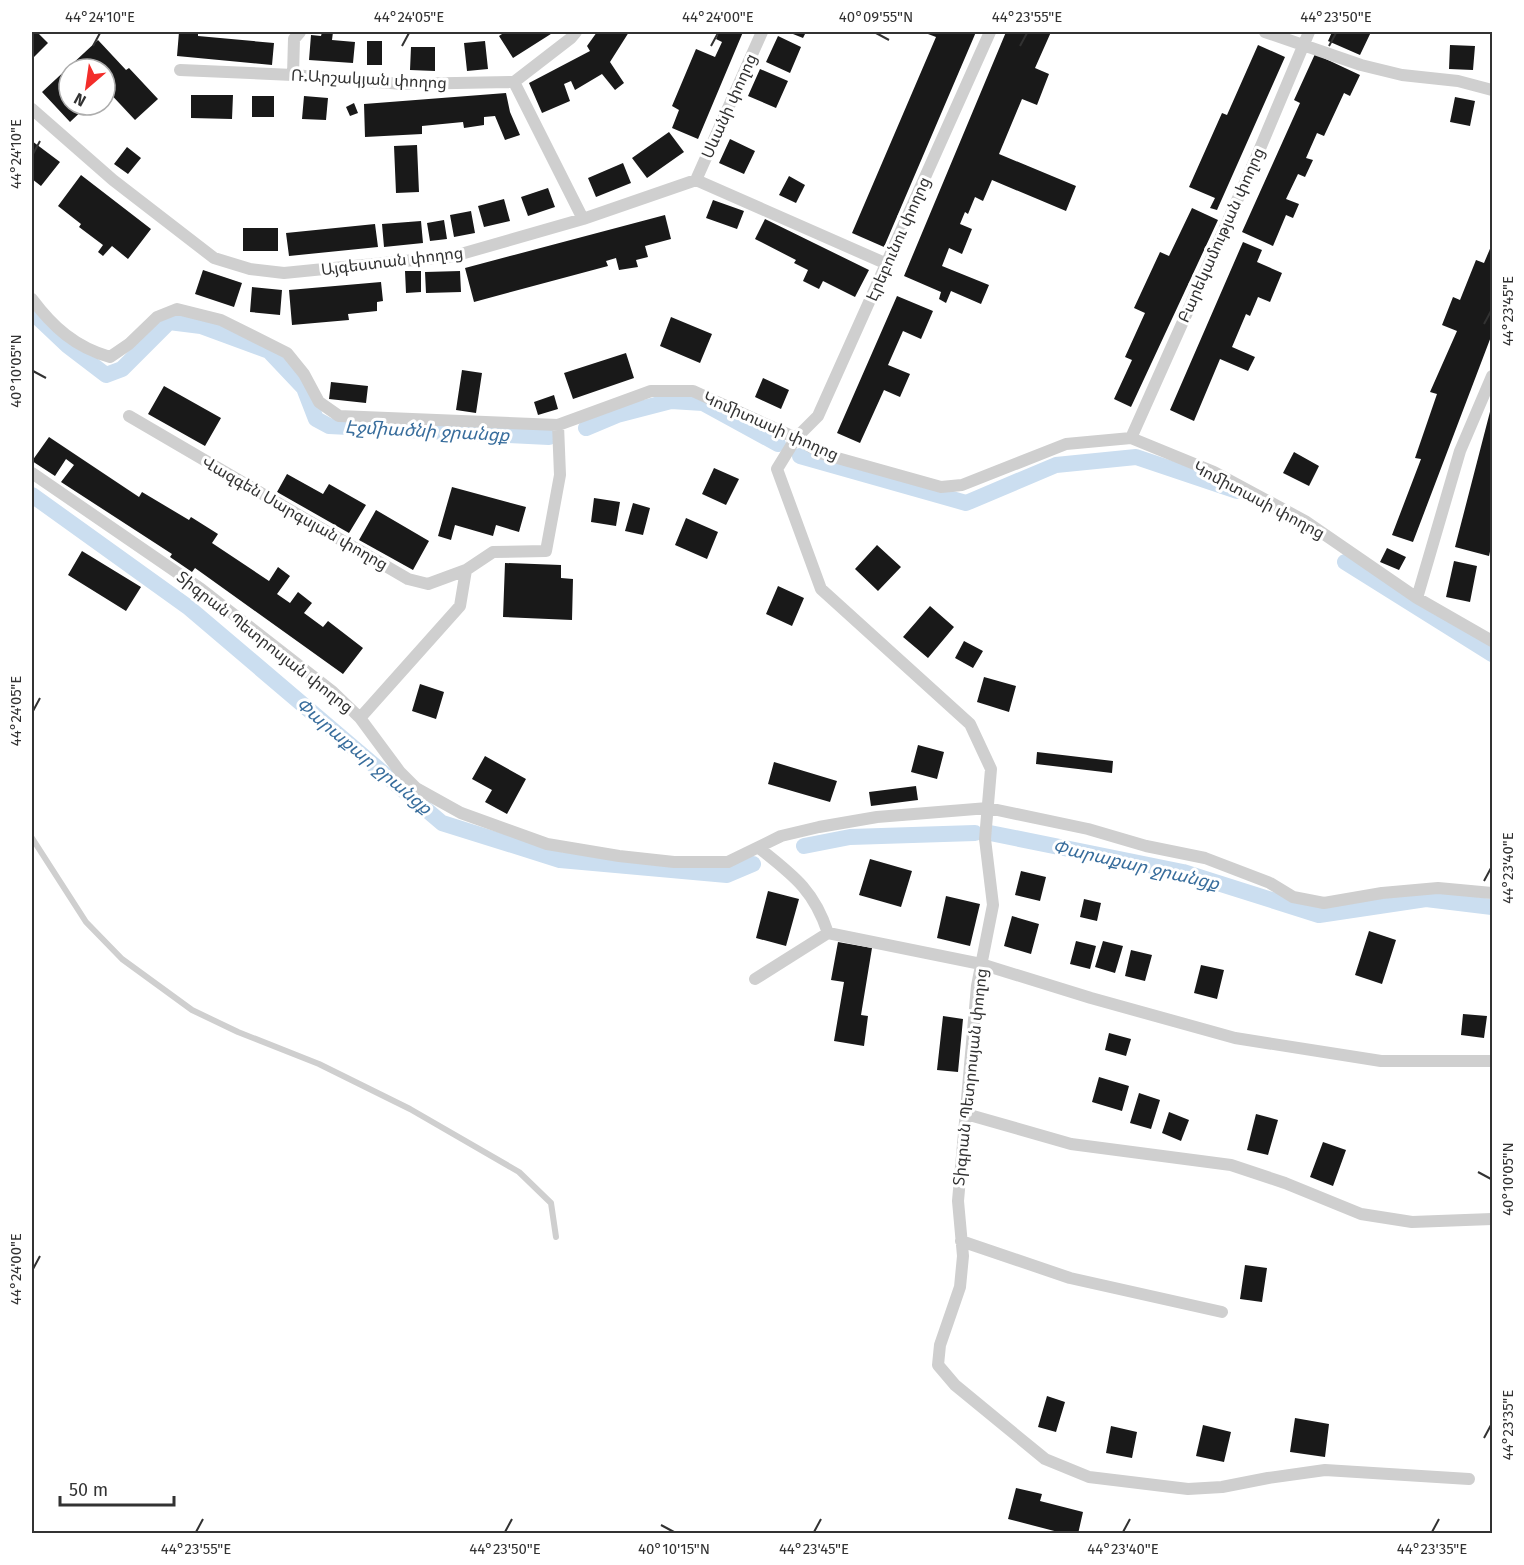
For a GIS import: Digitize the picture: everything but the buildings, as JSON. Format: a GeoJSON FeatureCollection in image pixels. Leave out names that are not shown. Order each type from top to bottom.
{"type":"FeatureCollection","features":[{"type":"Feature","properties":{"kind":"street"},"geometry":{"type":"LineString","coordinates":[[293,75],[294,39],[300,32]]}},
{"type":"Feature","properties":{"kind":"street"},"geometry":{"type":"LineString","coordinates":[[576,32],[514,82],[583,219]]}},
{"type":"Feature","properties":{"kind":"street","name":"Սևանի փողոց"},"geometry":{"type":"LineString","coordinates":[[696,180],[762,32]]}},
{"type":"Feature","properties":{"kind":"street","name":"Էրեբունու փողոց"},"geometry":{"type":"LineString","coordinates":[[796,438],[818,416],[990,32]]}},
{"type":"Feature","properties":{"kind":"street"},"geometry":{"type":"LineString","coordinates":[[1265,32],[1361,65],[1402,75],[1458,81],[1492,90]]}},
{"type":"Feature","properties":{"kind":"street","name":"Բարեկամության փողոց"},"geometry":{"type":"LineString","coordinates":[[1131,438],[1256,158],[1309,32]]}},
{"type":"Feature","properties":{"kind":"street","name":"Ռ.Արշակյան փողոց"},"geometry":{"type":"LineString","coordinates":[[180,70],[293,75],[402,84],[514,82]]}},
{"type":"Feature","properties":{"kind":"street","name":"Այգեստան փողոց"},"geometry":{"type":"LineString","coordinates":[[32,109],[113,180],[214,258],[249,269],[284,273],[454,256],[583,219],[696,180]]}},
{"type":"Feature","properties":{"kind":"street"},"geometry":{"type":"LineString","coordinates":[[696,180],[887,264]]}},
{"type":"Feature","properties":{"kind":"street","name":"Կոմիտասի փողոց"},"geometry":{"type":"LineString","coordinates":[[32,299],[49,322],[89,351],[110,357],[129,344],[157,317],[177,309],[221,320],[287,353],[304,374],[319,402],[339,416],[558,425],[651,391],[693,391],[796,438],[823,454],[941,487],[962,485],[1066,444],[1131,438],[1214,472],[1305,521],[1417,598],[1492,641]]}},
{"type":"Feature","properties":{"kind":"street"},"geometry":{"type":"LineString","coordinates":[[1417,598],[1460,451],[1492,376]]}},
{"type":"Feature","properties":{"kind":"street","name":"Վազգեն Սարգսյան փողոց"},"geometry":{"type":"LineString","coordinates":[[129,416],[408,579],[428,584],[466,570],[493,552],[546,551],[560,475],[558,425]]}},
{"type":"Feature","properties":{"kind":"street","name":"Տիգրան Պետրոսյան փողոց"},"geometry":{"type":"LineString","coordinates":[[796,438],[777,469],[821,589],[970,724],[991,769],[985,839],[993,905],[977,986],[958,1201],[963,1256],[960,1287],[940,1345],[938,1365],[955,1385],[1045,1459],[1089,1477],[1188,1489],[1222,1487],[1325,1470],[1469,1479]]}},
{"type":"Feature","properties":{"kind":"street","name":"Տիգրան Պետրոսյան փողոց"},"geometry":{"type":"LineString","coordinates":[[32,473],[201,588],[333,692],[360,717],[400,772],[416,788],[460,813],[547,844],[674,862],[728,862],[781,836],[819,826],[877,817],[988,808],[1088,829],[1146,846],[1205,858],[1270,882],[1293,897],[1324,903],[1382,893],[1438,888],[1492,893]]}},
{"type":"Feature","properties":{"kind":"street"},"geometry":{"type":"LineString","coordinates":[[360,717],[460,606],[466,570]]}},
{"type":"Feature","properties":{"kind":"street"},"geometry":{"type":"LineString","coordinates":[[759,848],[794,876],[808,891],[822,912],[828,933]]}},
{"type":"Feature","properties":{"kind":"street"},"geometry":{"type":"LineString","coordinates":[[755,979],[828,933],[981,964],[1091,998],[1235,1038],[1381,1061],[1492,1062]]}},
{"type":"Feature","properties":{"kind":"street"},"geometry":{"type":"LineString","coordinates":[[966,1114],[1071,1144],[1231,1165],[1285,1183],[1361,1214],[1412,1222],[1492,1219]]}},
{"type":"Feature","properties":{"kind":"street"},"geometry":{"type":"LineString","coordinates":[[961,1241],[1070,1278],[1222,1312]]}},
{"type":"Feature","properties":{"kind":"lane"},"geometry":{"type":"LineString","coordinates":[[32,838],[86,922],[122,959],[192,1010],[238,1032],[329,1069],[410,1109],[519,1172],[551,1203],[556,1237]]}},
{"type":"Feature","properties":{"kind":"waterway","name":"Էջմիածնի ջրանցք"},"geometry":{"type":"LineString","coordinates":[[32,312],[68,346],[106,375],[122,369],[169,322],[201,326],[269,351],[304,388],[316,419],[329,426],[549,437]]}},
{"type":"Feature","properties":{"kind":"waterway","name":"Էջմիածնի ջրանցք"},"geometry":{"type":"LineString","coordinates":[[586,428],[617,415],[671,401],[703,403],[778,444]]}},
{"type":"Feature","properties":{"kind":"waterway","name":"Էջմիածնի ջրանցք"},"geometry":{"type":"LineString","coordinates":[[800,456],[966,503],[1056,465],[1136,457],[1237,491]]}},
{"type":"Feature","properties":{"kind":"waterway","name":"Փարաքար ջրանցք"},"geometry":{"type":"LineString","coordinates":[[32,495],[188,607],[442,823],[560,860],[727,875],[753,864]]}},
{"type":"Feature","properties":{"kind":"waterway","name":"Էջմիածնի ջրանցք"},"geometry":{"type":"LineString","coordinates":[[1345,562],[1492,654]]}},
{"type":"Feature","properties":{"kind":"waterway","name":"Փարաքար ջրանցք"},"geometry":{"type":"LineString","coordinates":[[804,846],[850,837],[975,833]]}},
{"type":"Feature","properties":{"kind":"waterway","name":"Փարաքար ջրանցք"},"geometry":{"type":"LineString","coordinates":[[990,833],[1183,872],[1319,915],[1426,899],[1492,907]]}}]}
